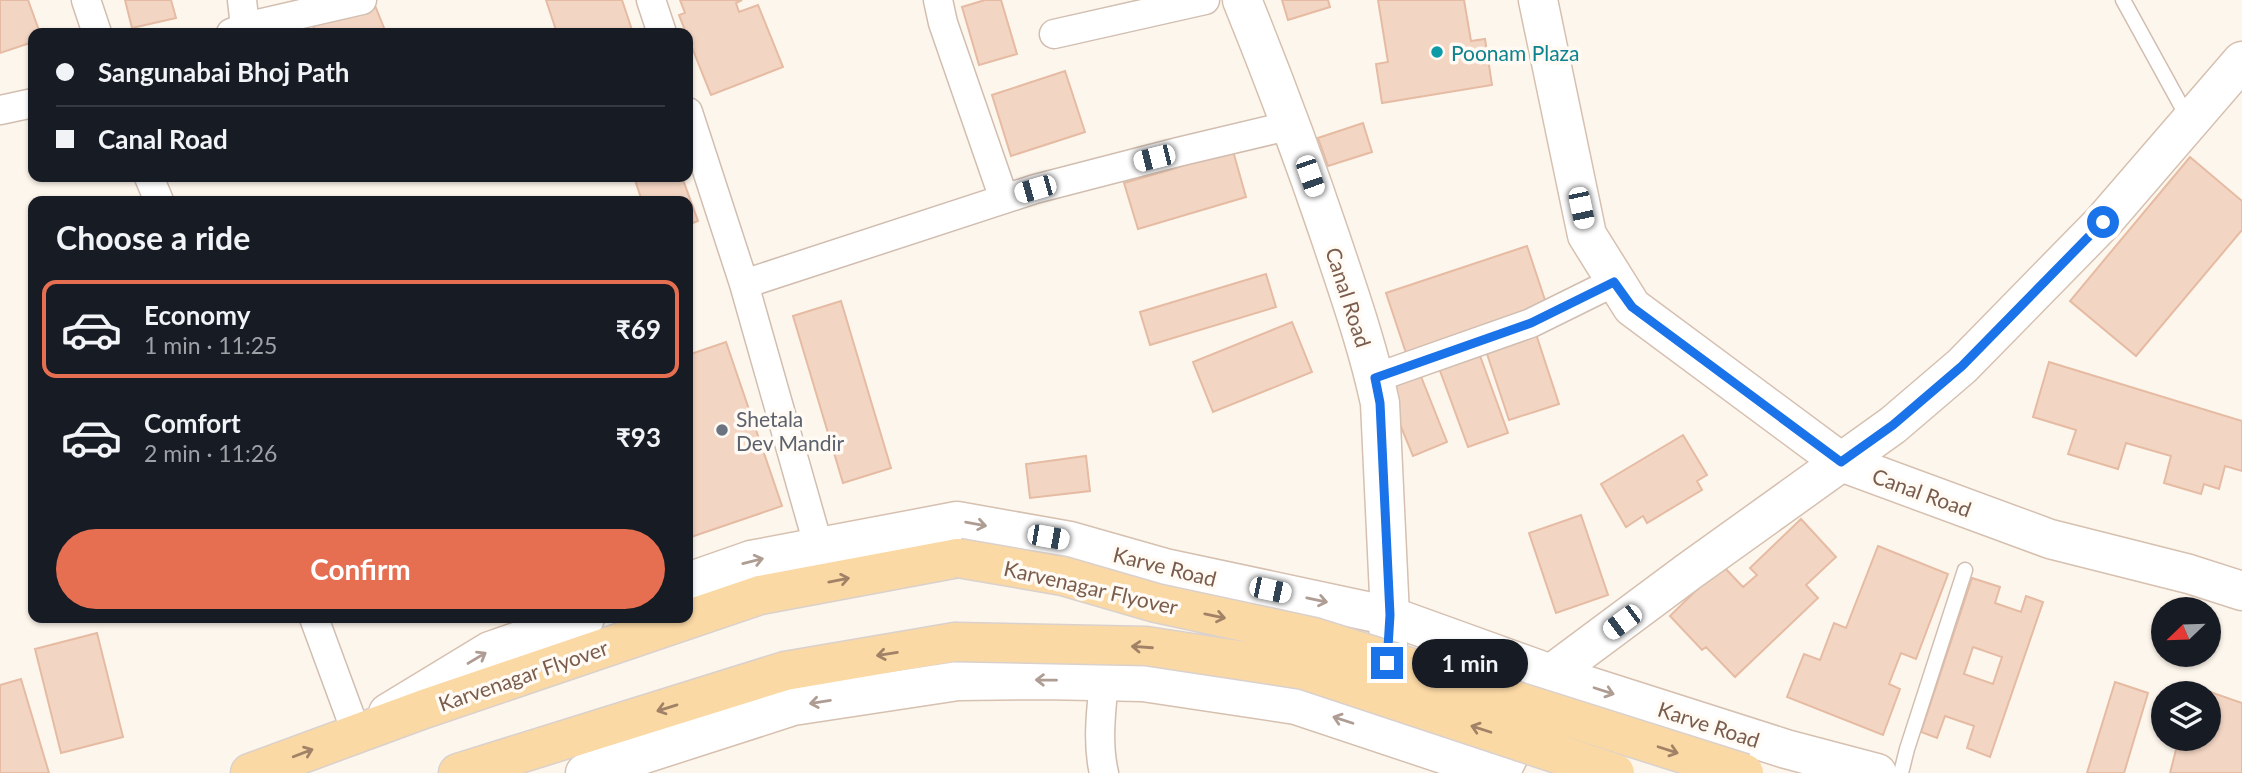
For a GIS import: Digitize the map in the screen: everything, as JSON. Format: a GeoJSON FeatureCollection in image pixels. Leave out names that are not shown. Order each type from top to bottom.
{"type":"FeatureCollection","features":[{"type":"Feature","properties":{"kind":"main road","name":"Karvenagar Flyover"},"geometry":{"type":"LineString","coordinates":[[693,618],[760,595],[958,558],[1063,576],[1156,603],[1314,637],[1744,773]]}},
{"type":"Feature","properties":{"kind":"main road","name":"Karvenagar Flyover"},"geometry":{"type":"LineString","coordinates":[[356,732],[677,623]]}},
{"type":"Feature","properties":{"kind":"main road","name":"Karvenagar Flyover"},"geometry":{"type":"LineString","coordinates":[[458,773],[785,671],[955,642],[1146,646],[1304,670],[1615,773]]}},
{"type":"Feature","properties":{"kind":"main road"},"geometry":{"type":"LineString","coordinates":[[250,773],[356,732]]}},
{"type":"Feature","properties":{"kind":"street"},"geometry":{"type":"LineString","coordinates":[[86,0],[95,28]]}},
{"type":"Feature","properties":{"kind":"street"},"geometry":{"type":"LineString","coordinates":[[239,20],[362,0]]}},
{"type":"Feature","properties":{"kind":"street"},"geometry":{"type":"LineString","coordinates":[[651,0],[660,28]]}},
{"type":"Feature","properties":{"kind":"street"},"geometry":{"type":"LineString","coordinates":[[938,0],[943,23],[1004,198]]}},
{"type":"Feature","properties":{"kind":"street"},"geometry":{"type":"LineString","coordinates":[[1054,34],[1205,0]]}},
{"type":"Feature","properties":{"kind":"street","name":"Canal Road"},"geometry":{"type":"LineString","coordinates":[[1242,0],[1292,125],[1344,278],[1375,378],[1380,403],[1390,615],[1383,733]]}},
{"type":"Feature","properties":{"kind":"street","name":"Canal Road"},"geometry":{"type":"LineString","coordinates":[[1538,0],[1587,235],[1632,307],[1841,462],[2050,539],[2242,590]]}},
{"type":"Feature","properties":{"kind":"street"},"geometry":{"type":"LineString","coordinates":[[585,773],[793,706],[958,681],[1104,681],[1143,682],[1296,705],[1383,733],[1451,765],[1500,773],[1551,674],[1893,425],[1962,366],[2103,222],[2242,61]]}},
{"type":"Feature","properties":{"kind":"street"},"geometry":{"type":"LineString","coordinates":[[0,110],[28,104]]}},
{"type":"Feature","properties":{"kind":"street"},"geometry":{"type":"LineString","coordinates":[[744,284],[1004,198],[1292,125]]}},
{"type":"Feature","properties":{"kind":"street"},"geometry":{"type":"LineString","coordinates":[[693,127],[744,284],[818,548]]}},
{"type":"Feature","properties":{"kind":"street"},"geometry":{"type":"LineString","coordinates":[[1375,378],[1531,323],[1614,282]]}},
{"type":"Feature","properties":{"kind":"street","name":"Karve Road"},"geometry":{"type":"LineString","coordinates":[[693,580],[751,560],[957,521],[1070,541],[1165,568],[1390,615],[1551,674],[1786,749],[1877,773]]}},
{"type":"Feature","properties":{"kind":"street"},"geometry":{"type":"LineString","coordinates":[[316,623],[356,732],[490,650],[569,623]]}},
{"type":"Feature","properties":{"kind":"street"},"geometry":{"type":"LineString","coordinates":[[1104,681],[1101,710],[1101,760],[1104,773]]}},
{"type":"Feature","properties":{"kind":"street"},"geometry":{"type":"LineString","coordinates":[[1786,749],[1816,773]]}},
{"type":"Feature","properties":{"kind":"lane"},"geometry":{"type":"LineString","coordinates":[[2123,0],[2190,121]]}},
{"type":"Feature","properties":{"kind":"lane"},"geometry":{"type":"LineString","coordinates":[[1901,773],[1965,570]]}},
{"type":"Feature","properties":{"kind":"building"},"geometry":{"type":"Polygon","coordinates":[[[0,0],[28,0],[38,28],[28,28],[28,44],[0,53],[0,0]]]}},
{"type":"Feature","properties":{"kind":"building"},"geometry":{"type":"Polygon","coordinates":[[[125,0],[171,0],[176,18],[132,28],[125,0]]]}},
{"type":"Feature","properties":{"kind":"building"},"geometry":{"type":"Polygon","coordinates":[[[546,0],[622,0],[631,28],[555,28],[546,0]]]}},
{"type":"Feature","properties":{"kind":"building"},"geometry":{"type":"Polygon","coordinates":[[[680,0],[742,0],[736,3],[739,12],[758,5],[783,67],[711,95],[693,50],[693,28],[684,28],[679,15],[685,13],[680,0]]]}},
{"type":"Feature","properties":{"kind":"building"},"geometry":{"type":"Polygon","coordinates":[[[985,0],[1001,0],[1017,54],[979,65],[962,7],[985,0]]]}},
{"type":"Feature","properties":{"kind":"building"},"geometry":{"type":"Polygon","coordinates":[[[1282,0],[1328,0],[1330,7],[1288,20],[1282,0]]]}},
{"type":"Feature","properties":{"kind":"building","name":"Poonam Plaza"},"geometry":{"type":"Polygon","coordinates":[[[1378,0],[1464,0],[1471,41],[1485,39],[1492,85],[1382,103],[1376,64],[1388,62],[1378,0]]]}},
{"type":"Feature","properties":{"kind":"building"},"geometry":{"type":"Polygon","coordinates":[[[374,3],[384,28],[314,28],[313,26],[374,3]]]}},
{"type":"Feature","properties":{"kind":"building"},"geometry":{"type":"Polygon","coordinates":[[[1065,71],[1085,132],[1011,156],[992,95],[1065,71]]]}},
{"type":"Feature","properties":{"kind":"building"},"geometry":{"type":"Polygon","coordinates":[[[1363,123],[1372,152],[1328,166],[1318,138],[1363,123]]]}},
{"type":"Feature","properties":{"kind":"building"},"geometry":{"type":"Polygon","coordinates":[[[1233,151],[1246,197],[1138,229],[1124,183],[1233,151]]]}},
{"type":"Feature","properties":{"kind":"building"},"geometry":{"type":"Polygon","coordinates":[[[2190,157],[2242,201],[2242,230],[2136,356],[2070,301],[2190,157]]]}},
{"type":"Feature","properties":{"kind":"building"},"geometry":{"type":"Polygon","coordinates":[[[636,182],[684,182],[689,196],[640,196],[636,182]]]}},
{"type":"Feature","properties":{"kind":"building"},"geometry":{"type":"Polygon","coordinates":[[[693,207],[698,221],[693,223],[693,207]]]}},
{"type":"Feature","properties":{"kind":"building"},"geometry":{"type":"Polygon","coordinates":[[[1527,246],[1549,312],[1408,359],[1386,293],[1527,246]]]}},
{"type":"Feature","properties":{"kind":"building"},"geometry":{"type":"Polygon","coordinates":[[[1266,274],[1276,307],[1150,345],[1140,312],[1266,274]]]}},
{"type":"Feature","properties":{"kind":"building"},"geometry":{"type":"Polygon","coordinates":[[[841,301],[891,468],[843,483],[793,316],[841,301]]]}},
{"type":"Feature","properties":{"kind":"building"},"geometry":{"type":"Polygon","coordinates":[[[1292,322],[1312,372],[1213,412],[1193,362],[1292,322]]]}},
{"type":"Feature","properties":{"kind":"building"},"geometry":{"type":"Polygon","coordinates":[[[1535,331],[1559,404],[1509,420],[1485,348],[1535,331]]]}},
{"type":"Feature","properties":{"kind":"building","name":"Shetala Dev Mandir"},"geometry":{"type":"Polygon","coordinates":[[[726,342],[782,506],[693,536],[693,353],[726,342]]]}},
{"type":"Feature","properties":{"kind":"building"},"geometry":{"type":"Polygon","coordinates":[[[1479,353],[1508,433],[1468,447],[1439,368],[1479,353]]]}},
{"type":"Feature","properties":{"kind":"building"},"geometry":{"type":"Polygon","coordinates":[[[2049,362],[2242,421],[2242,471],[2225,466],[2219,489],[2204,484],[2201,494],[2164,483],[2171,456],[2126,443],[2118,469],[2068,454],[2076,430],[2033,417],[2049,362]]]}},
{"type":"Feature","properties":{"kind":"building"},"geometry":{"type":"Polygon","coordinates":[[[1420,374],[1447,442],[1413,456],[1385,388],[1420,374]]]}},
{"type":"Feature","properties":{"kind":"building"},"geometry":{"type":"Polygon","coordinates":[[[1683,435],[1707,475],[1697,481],[1702,490],[1647,523],[1643,516],[1626,527],[1601,484],[1683,435]]]}},
{"type":"Feature","properties":{"kind":"building"},"geometry":{"type":"Polygon","coordinates":[[[1086,456],[1090,491],[1030,498],[1026,464],[1086,456]]]}},
{"type":"Feature","properties":{"kind":"building"},"geometry":{"type":"Polygon","coordinates":[[[1581,515],[1608,595],[1556,613],[1529,533],[1581,515]]]}},
{"type":"Feature","properties":{"kind":"building"},"geometry":{"type":"Polygon","coordinates":[[[1801,519],[1836,557],[1806,585],[1818,598],[1735,677],[1706,647],[1702,650],[1670,616],[1722,565],[1743,587],[1757,575],[1750,568],[1801,519]]]}},
{"type":"Feature","properties":{"kind":"building"},"geometry":{"type":"Polygon","coordinates":[[[1878,546],[1948,574],[1916,659],[1901,653],[1889,684],[1900,689],[1883,735],[1787,697],[1804,654],[1820,660],[1834,623],[1846,628],[1878,546]]]}},
{"type":"Feature","properties":{"kind":"building"},"geometry":{"type":"Polygon","coordinates":[[[1972,578],[2000,587],[1995,603],[2021,612],[2026,596],[2043,602],[1990,757],[1967,748],[1974,726],[1945,716],[1937,738],[1921,732],[1972,578]],[[1973,647],[1964,674],[1993,684],[2002,657],[1973,647]]]}},
{"type":"Feature","properties":{"kind":"building"},"geometry":{"type":"Polygon","coordinates":[[[97,633],[123,737],[61,753],[35,649],[97,633]]]}},
{"type":"Feature","properties":{"kind":"building"},"geometry":{"type":"Polygon","coordinates":[[[21,679],[49,773],[0,773],[0,685],[21,679]]]}},
{"type":"Feature","properties":{"kind":"building"},"geometry":{"type":"Polygon","coordinates":[[[2115,682],[2148,693],[2124,773],[2087,773],[2115,682]]]}},
{"type":"Feature","properties":{"kind":"building"},"geometry":{"type":"Polygon","coordinates":[[[2221,696],[2242,703],[2242,773],[2170,773],[2176,751],[2221,751],[2221,696]]]}},
{"type":"Feature","properties":{"kind":"place","name":"Poonam Plaza"},"geometry":{"type":"Point","coordinates":[1437,52]}},
{"type":"Feature","properties":{"kind":"place","name":"Shetala Dev Mandir"},"geometry":{"type":"Point","coordinates":[722,430]}},
{"type":"Feature","properties":{"kind":"route"},"geometry":{"type":"LineString","coordinates":[[1387,663],[1390,615],[1380,403],[1375,378],[1531,323],[1614,282],[1632,307],[1841,462],[1893,425],[1962,366],[2103,222]]}}]}
